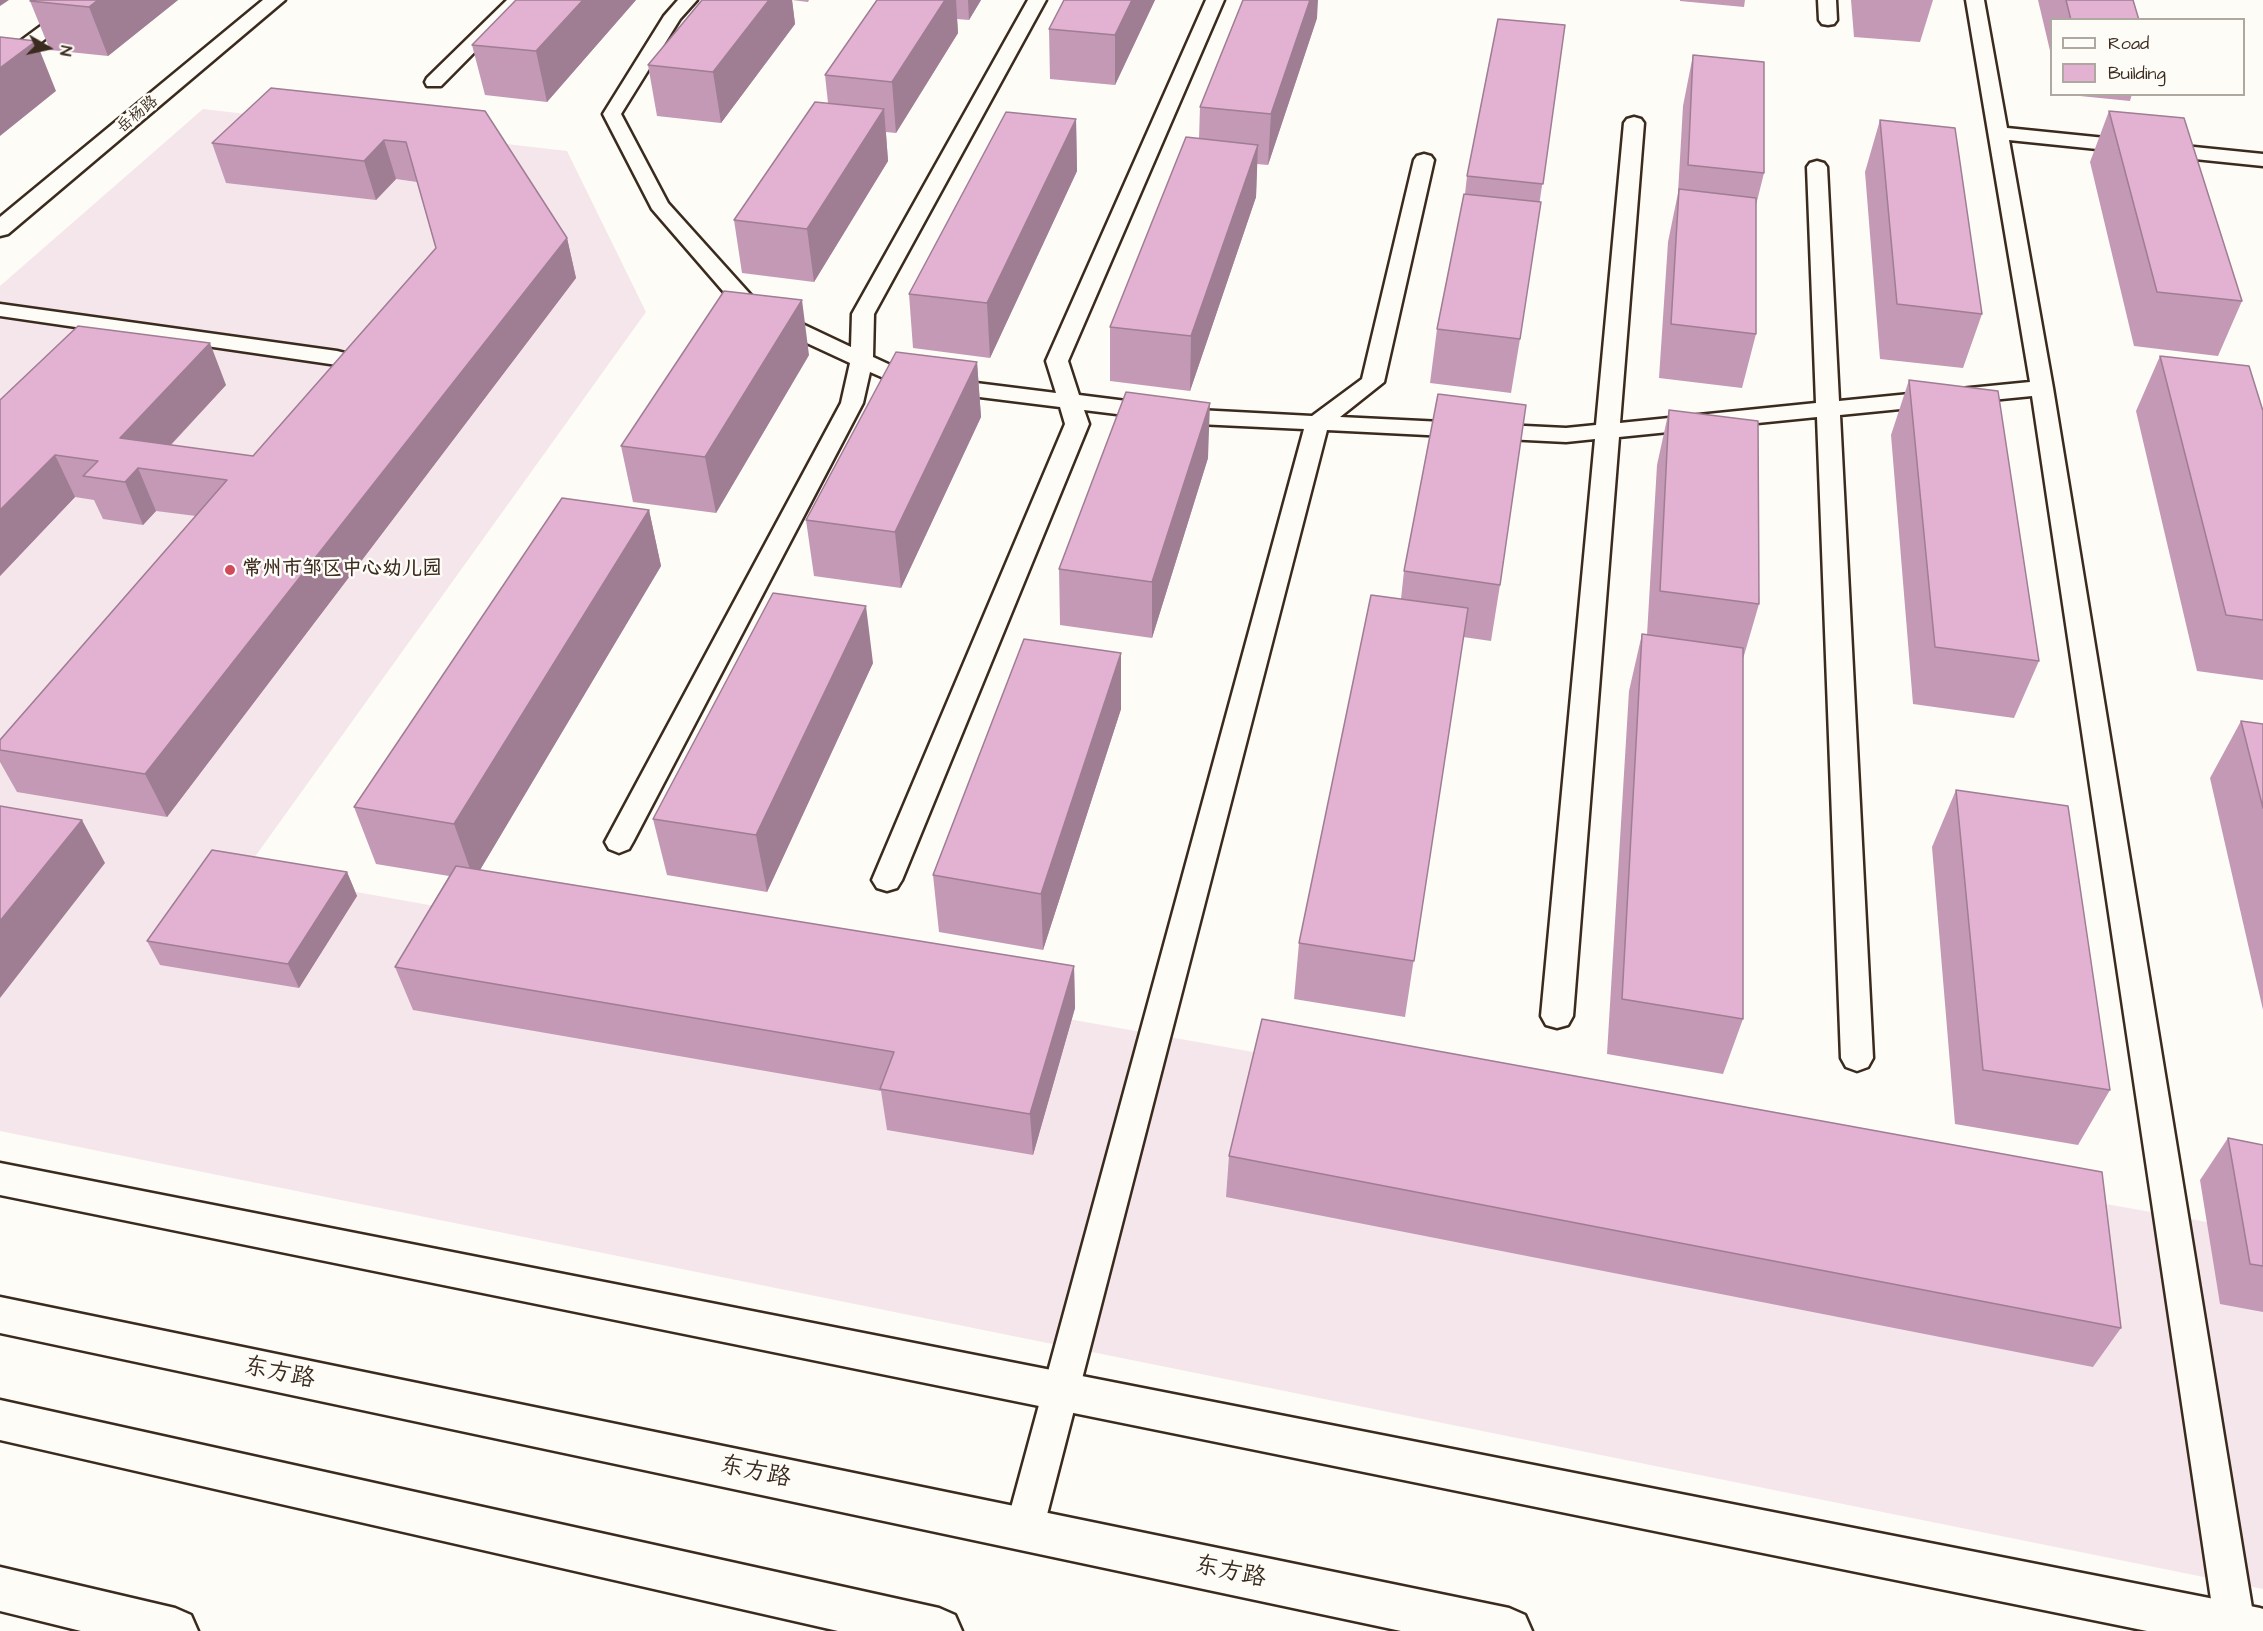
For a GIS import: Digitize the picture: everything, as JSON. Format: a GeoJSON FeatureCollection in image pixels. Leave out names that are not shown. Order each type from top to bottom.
{"type":"FeatureCollection","features":[{"type":"Feature","properties":{"kind":"main road","name":"岳杨路"},"geometry":{"type":"LineString","coordinates":[[0,229],[275,0]]}},
{"type":"Feature","properties":{"kind":"main road"},"geometry":{"type":"LineString","coordinates":[[0,1179],[2248,1628]]}},
{"type":"Feature","properties":{"kind":"main road","name":"东方路"},"geometry":{"type":"LineString","coordinates":[[0,1315],[1509,1631]]}},
{"type":"Feature","properties":{"kind":"main road"},"geometry":{"type":"LineString","coordinates":[[0,1420],[939,1631]]}},
{"type":"Feature","properties":{"kind":"main road"},"geometry":{"type":"LineString","coordinates":[[0,1588],[175,1631]]}},
{"type":"Feature","properties":{"kind":"lane"},"geometry":{"type":"LineString","coordinates":[[0,65],[87,0]]}},
{"type":"Feature","properties":{"kind":"lane"},"geometry":{"type":"LineString","coordinates":[[434,82],[517,0]]}},
{"type":"Feature","properties":{"kind":"lane"},"geometry":{"type":"LineString","coordinates":[[688,0],[673,16],[612,114],[659,205],[750,308],[907,381],[1198,417],[1566,435],[2042,388]]}},
{"type":"Feature","properties":{"kind":"lane"},"geometry":{"type":"LineString","coordinates":[[619,842],[852,403],[862,360],[863,314],[1037,0]]}},
{"type":"Feature","properties":{"kind":"lane"},"geometry":{"type":"LineString","coordinates":[[887,880],[1077,424],[1057,361],[1215,0]]}},
{"type":"Feature","properties":{"kind":"lane"},"geometry":{"type":"LineString","coordinates":[[1827,0],[1828,20]]}},
{"type":"Feature","properties":{"kind":"lane"},"geometry":{"type":"LineString","coordinates":[[1975,0],[2042,388],[2248,1628]]}},
{"type":"Feature","properties":{"kind":"lane"},"geometry":{"type":"LineString","coordinates":[[1557,1016],[1634,123]]}},
{"type":"Feature","properties":{"kind":"lane"},"geometry":{"type":"LineString","coordinates":[[1998,133],[2263,160]]}},
{"type":"Feature","properties":{"kind":"lane"},"geometry":{"type":"LineString","coordinates":[[1024,1530],[1317,423],[1373,382],[1424,160]]}},
{"type":"Feature","properties":{"kind":"lane"},"geometry":{"type":"LineString","coordinates":[[1817,167],[1857,1058]]}},
{"type":"Feature","properties":{"kind":"lane"},"geometry":{"type":"LineString","coordinates":[[0,310],[337,358]]}},
{"type":"Feature","properties":{"kind":"shaded area"},"geometry":{"type":"Polygon","coordinates":[[[203,109],[567,151],[646,312],[244,872],[2263,1232],[2263,1589],[0,1131],[0,286],[203,109]]]}},
{"type":"Feature","properties":{"kind":"building"},"geometry":{"type":"Polygon","coordinates":[[[31,0],[98,0],[89,7],[31,0]]]}},
{"type":"Feature","properties":{"kind":"building"},"geometry":{"type":"Polygon","coordinates":[[[516,0],[583,0],[536,51],[472,45],[516,0]]]}},
{"type":"Feature","properties":{"kind":"building"},"geometry":{"type":"Polygon","coordinates":[[[702,0],[769,0],[713,72],[648,65],[702,0]]]}},
{"type":"Feature","properties":{"kind":"building"},"geometry":{"type":"Polygon","coordinates":[[[877,0],[945,0],[892,82],[825,75],[877,0]]]}},
{"type":"Feature","properties":{"kind":"building"},"geometry":{"type":"Polygon","coordinates":[[[1064,0],[1132,0],[1115,35],[1049,29],[1064,0]]]}},
{"type":"Feature","properties":{"kind":"building"},"geometry":{"type":"Polygon","coordinates":[[[1243,0],[1310,0],[1271,114],[1200,107],[1243,0]]]}},
{"type":"Feature","properties":{"kind":"building"},"geometry":{"type":"Polygon","coordinates":[[[2066,0],[2133,0],[2138,18],[2070,18],[2066,0]]]}},
{"type":"Feature","properties":{"kind":"building"},"geometry":{"type":"Polygon","coordinates":[[[1498,19],[1565,25],[1543,184],[1467,176],[1498,19]]]}},
{"type":"Feature","properties":{"kind":"building"},"geometry":{"type":"Polygon","coordinates":[[[0,37],[36,41],[0,68],[0,37]]]}},
{"type":"Feature","properties":{"kind":"building"},"geometry":{"type":"Polygon","coordinates":[[[1693,55],[1764,62],[1764,173],[1688,165],[1693,55]]]}},
{"type":"Feature","properties":{"kind":"building"},"geometry":{"type":"Polygon","coordinates":[[[271,88],[485,111],[567,238],[145,774],[0,750],[0,740],[227,480],[138,468],[125,482],[83,476],[98,461],[55,455],[0,510],[0,400],[78,326],[210,343],[120,438],[253,456],[436,248],[406,142],[384,140],[364,161],[212,143],[271,88]]]}},
{"type":"Feature","properties":{"kind":"building"},"geometry":{"type":"Polygon","coordinates":[[[815,102],[884,109],[807,229],[734,220],[815,102]]]}},
{"type":"Feature","properties":{"kind":"building"},"geometry":{"type":"Polygon","coordinates":[[[2109,111],[2184,118],[2242,301],[2157,292],[2109,111]]]}},
{"type":"Feature","properties":{"kind":"building"},"geometry":{"type":"Polygon","coordinates":[[[1006,112],[1076,119],[987,303],[909,294],[1006,112]]]}},
{"type":"Feature","properties":{"kind":"building"},"geometry":{"type":"Polygon","coordinates":[[[1880,120],[1955,128],[1982,314],[1897,304],[1880,120]]]}},
{"type":"Feature","properties":{"kind":"building"},"geometry":{"type":"Polygon","coordinates":[[[1186,137],[1258,145],[1191,336],[1110,327],[1186,137]]]}},
{"type":"Feature","properties":{"kind":"building"},"geometry":{"type":"Polygon","coordinates":[[[1679,189],[1756,198],[1756,334],[1671,324],[1679,189]]]}},
{"type":"Feature","properties":{"kind":"building"},"geometry":{"type":"Polygon","coordinates":[[[1464,194],[1541,202],[1520,339],[1437,329],[1464,194]]]}},
{"type":"Feature","properties":{"kind":"building"},"geometry":{"type":"Polygon","coordinates":[[[724,291],[802,300],[705,457],[621,446],[724,291]]]}},
{"type":"Feature","properties":{"kind":"building"},"geometry":{"type":"Polygon","coordinates":[[[896,352],[977,362],[895,532],[806,520],[896,352]]]}},
{"type":"Feature","properties":{"kind":"building"},"geometry":{"type":"Polygon","coordinates":[[[2160,356],[2249,366],[2263,411],[2263,620],[2226,615],[2160,356]]]}},
{"type":"Feature","properties":{"kind":"building"},"geometry":{"type":"Polygon","coordinates":[[[1909,380],[1998,391],[2039,661],[1935,647],[1909,380]]]}},
{"type":"Feature","properties":{"kind":"building"},"geometry":{"type":"Polygon","coordinates":[[[1126,392],[1210,403],[1152,582],[1059,569],[1126,392]]]}},
{"type":"Feature","properties":{"kind":"building"},"geometry":{"type":"Polygon","coordinates":[[[1438,394],[1526,405],[1500,585],[1404,571],[1438,394]]]}},
{"type":"Feature","properties":{"kind":"building"},"geometry":{"type":"Polygon","coordinates":[[[1669,410],[1758,421],[1759,604],[1660,591],[1669,410]]]}},
{"type":"Feature","properties":{"kind":"building"},"geometry":{"type":"Polygon","coordinates":[[[562,498],[649,510],[454,824],[354,807],[562,498]]]}},
{"type":"Feature","properties":{"kind":"building"},"geometry":{"type":"Polygon","coordinates":[[[773,593],[866,606],[756,835],[653,819],[773,593]]]}},
{"type":"Feature","properties":{"kind":"building"},"geometry":{"type":"Polygon","coordinates":[[[1371,595],[1468,608],[1414,961],[1299,943],[1371,595]]]}},
{"type":"Feature","properties":{"kind":"building"},"geometry":{"type":"Polygon","coordinates":[[[1642,634],[1743,648],[1743,1019],[1622,999],[1642,634]]]}},
{"type":"Feature","properties":{"kind":"building"},"geometry":{"type":"Polygon","coordinates":[[[1024,639],[1121,653],[1041,894],[933,875],[1024,639]]]}},
{"type":"Feature","properties":{"kind":"building"},"geometry":{"type":"Polygon","coordinates":[[[2241,721],[2263,724],[2263,808],[2241,721]]]}},
{"type":"Feature","properties":{"kind":"building"},"geometry":{"type":"Polygon","coordinates":[[[1956,790],[2068,806],[2110,1090],[1983,1070],[1956,790]]]}},
{"type":"Feature","properties":{"kind":"building"},"geometry":{"type":"Polygon","coordinates":[[[0,806],[82,820],[0,921],[0,806]]]}},
{"type":"Feature","properties":{"kind":"building"},"geometry":{"type":"Polygon","coordinates":[[[212,850],[347,872],[288,964],[147,941],[212,850]]]}},
{"type":"Feature","properties":{"kind":"building"},"geometry":{"type":"Polygon","coordinates":[[[456,866],[1074,966],[1030,1114],[880,1089],[894,1052],[395,967],[456,866]]]}},
{"type":"Feature","properties":{"kind":"building"},"geometry":{"type":"Polygon","coordinates":[[[1262,1019],[2102,1172],[2121,1328],[1229,1156],[1262,1019]]]}},
{"type":"Feature","properties":{"kind":"building"},"geometry":{"type":"Polygon","coordinates":[[[2228,1138],[2263,1145],[2263,1266],[2250,1264],[2228,1138]]]}},
{"type":"Feature","properties":{"kind":"place","name":"常州市邹区中心幼儿园"},"geometry":{"type":"Point","coordinates":[230,570]}}]}
